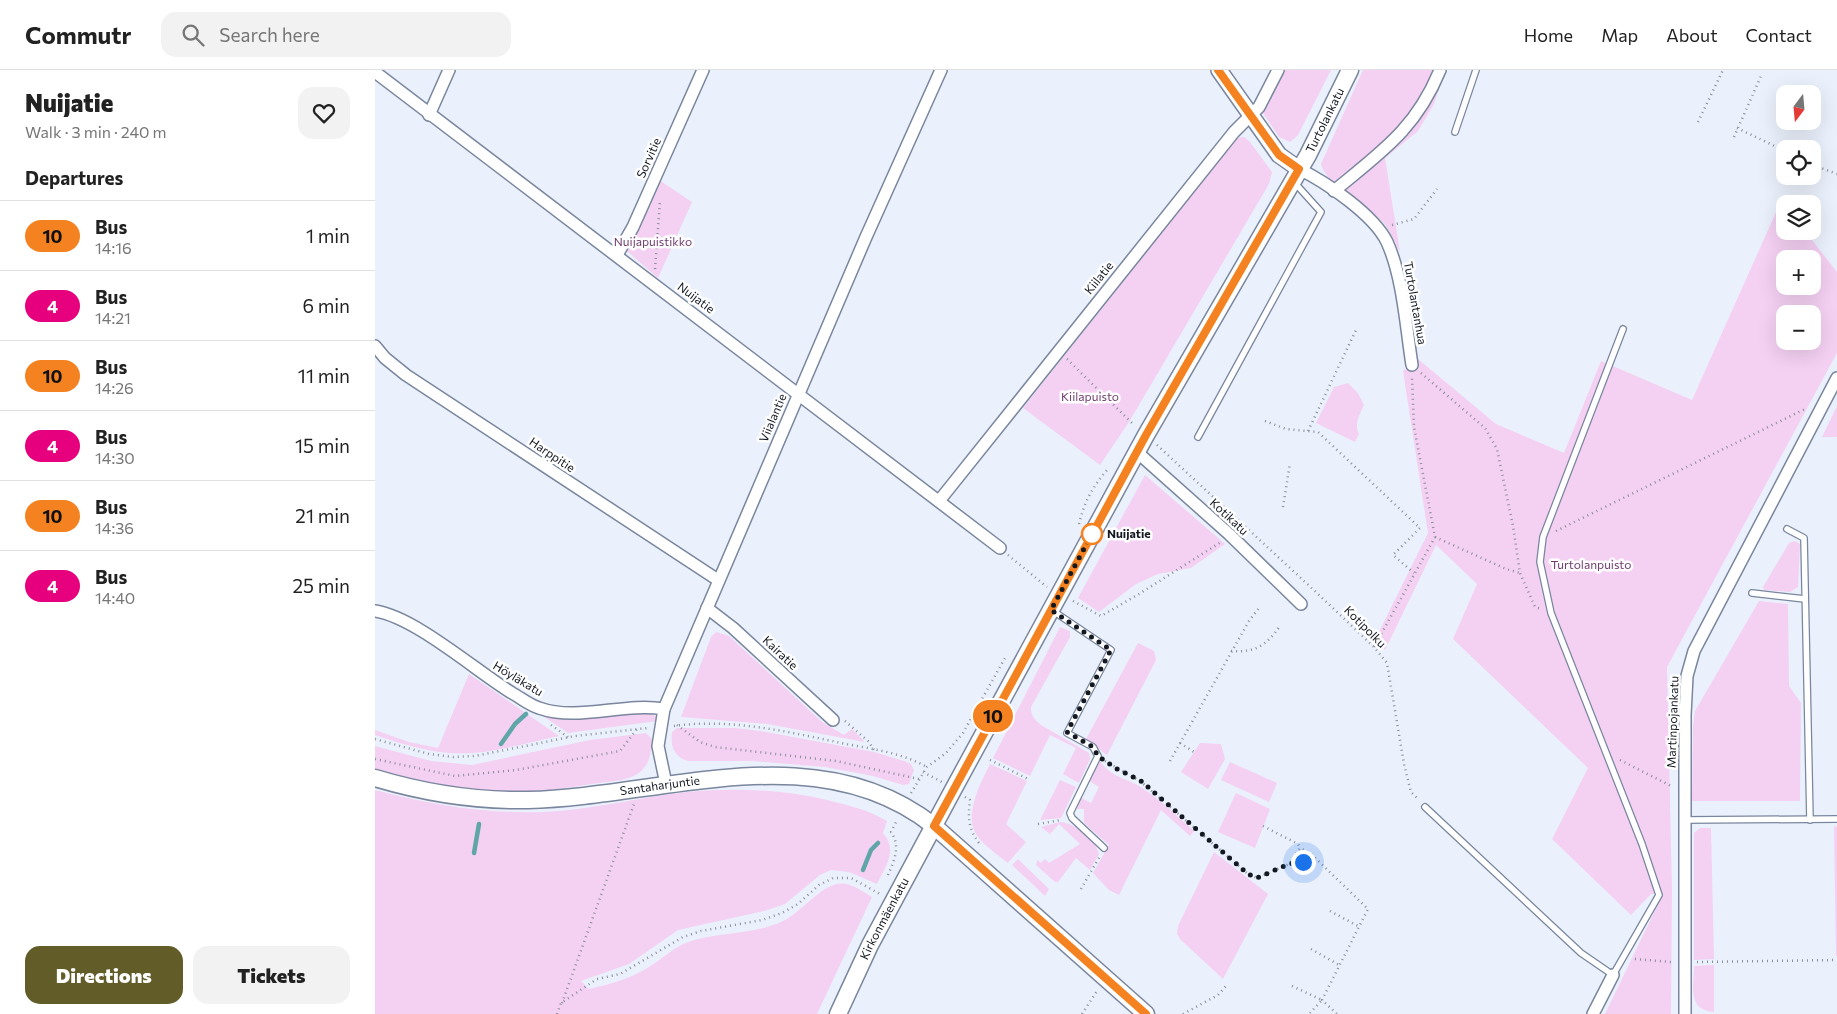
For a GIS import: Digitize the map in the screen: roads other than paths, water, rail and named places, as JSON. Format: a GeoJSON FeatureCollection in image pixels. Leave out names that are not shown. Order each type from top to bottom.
{"type":"FeatureCollection","features":[{"type":"Feature","properties":{"kind":"main road","name":"Turtolankatu"},"geometry":{"type":"LineString","coordinates":[[934,826],[1051,610],[1053,590],[1137,452],[1142,431],[1296,175],[1350,70]]}},
{"type":"Feature","properties":{"kind":"main road","name":"Santaharjuntie"},"geometry":{"type":"LineString","coordinates":[[375,778],[431,792],[500,800],[548,799],[665,784],[766,776],[821,779],[860,788],[905,805],[934,826],[1145,1014]]}},
{"type":"Feature","properties":{"kind":"main road","name":"Kirkonmäenkatu"},"geometry":{"type":"LineString","coordinates":[[838,1014],[870,945],[934,826]]}},
{"type":"Feature","properties":{"kind":"street"},"geometry":{"type":"LineString","coordinates":[[429,115],[449,70]]}},
{"type":"Feature","properties":{"kind":"street","name":"Sorvitie"},"geometry":{"type":"LineString","coordinates":[[617,255],[650,189],[703,70]]}},
{"type":"Feature","properties":{"kind":"street","name":"Viialantie"},"geometry":{"type":"LineString","coordinates":[[665,784],[659,746],[665,708],[798,394],[941,70]]}},
{"type":"Feature","properties":{"kind":"street"},"geometry":{"type":"LineString","coordinates":[[1219,70],[1250,116],[1296,175]]}},
{"type":"Feature","properties":{"kind":"street","name":"Kiilatie"},"geometry":{"type":"LineString","coordinates":[[939,501],[1234,132],[1261,104],[1278,70]]}},
{"type":"Feature","properties":{"kind":"street"},"geometry":{"type":"LineString","coordinates":[[1334,191],[1405,130],[1423,106],[1439,70]]}},
{"type":"Feature","properties":{"kind":"street","name":"Nuijatie"},"geometry":{"type":"LineString","coordinates":[[375,72],[999,548]]}},
{"type":"Feature","properties":{"kind":"street","name":"Turtolantanhua"},"geometry":{"type":"LineString","coordinates":[[1296,175],[1334,191],[1379,230],[1386,240],[1393,259],[1412,366]]}},
{"type":"Feature","properties":{"kind":"street","name":"Harppitie"},"geometry":{"type":"LineString","coordinates":[[375,346],[385,358],[406,374],[718,580]]}},
{"type":"Feature","properties":{"kind":"street","name":"Martinpojankatu"},"geometry":{"type":"LineString","coordinates":[[1685,1014],[1683,820],[1687,686],[1693,651],[1837,378]]}},
{"type":"Feature","properties":{"kind":"street","name":"Kotikatu"},"geometry":{"type":"LineString","coordinates":[[1137,452],[1229,534],[1301,604]]}},
{"type":"Feature","properties":{"kind":"street","name":"Kairatie"},"geometry":{"type":"LineString","coordinates":[[707,608],[733,628],[838,720]]}},
{"type":"Feature","properties":{"kind":"street","name":"Höyläkatu"},"geometry":{"type":"LineString","coordinates":[[375,611],[404,621],[418,629],[498,684],[537,708],[573,712],[665,708]]}},
{"type":"Feature","properties":{"kind":"street"},"geometry":{"type":"LineString","coordinates":[[1593,1014],[1613,975]]}},
{"type":"Feature","properties":{"kind":"lane"},"geometry":{"type":"LineString","coordinates":[[1455,132],[1476,70]]}},
{"type":"Feature","properties":{"kind":"lane"},"geometry":{"type":"LineString","coordinates":[[1198,438],[1321,212],[1296,175]]}},
{"type":"Feature","properties":{"kind":"lane"},"geometry":{"type":"LineString","coordinates":[[1425,807],[1581,953],[1613,975],[1659,895],[1606,752],[1551,613],[1540,562],[1543,537],[1623,329]]}},
{"type":"Feature","properties":{"kind":"lane"},"geometry":{"type":"LineString","coordinates":[[1787,529],[1804,538],[1810,820]]}},
{"type":"Feature","properties":{"kind":"lane"},"geometry":{"type":"LineString","coordinates":[[1751,593],[1805,599]]}},
{"type":"Feature","properties":{"kind":"lane"},"geometry":{"type":"LineString","coordinates":[[1051,610],[1111,650],[1067,732],[1093,747],[1098,756],[1070,813],[1072,818],[1104,848]]}},
{"type":"Feature","properties":{"kind":"lane"},"geometry":{"type":"LineString","coordinates":[[1683,820],[1837,819]]}},
{"type":"Feature","properties":{"kind":"waterway"},"geometry":{"type":"LineString","coordinates":[[501,744],[515,724],[526,714]]}},
{"type":"Feature","properties":{"kind":"waterway"},"geometry":{"type":"LineString","coordinates":[[474,853],[479,824]]}},
{"type":"Feature","properties":{"kind":"waterway"},"geometry":{"type":"LineString","coordinates":[[863,870],[871,850],[878,843]]}},
{"type":"Feature","properties":{"kind":"place","name":"Nuijatie"},"geometry":{"type":"Point","coordinates":[1092,534]}},
{"type":"Feature","properties":{"kind":"park label","name":"Nuijapuistikko"},"geometry":{"type":"Point","coordinates":[653,242]}},
{"type":"Feature","properties":{"kind":"park label","name":"Kiilapuisto"},"geometry":{"type":"Point","coordinates":[1090,397]}},
{"type":"Feature","properties":{"kind":"park label","name":"Turtolanpuisto"},"geometry":{"type":"Point","coordinates":[1591,565]}}]}
